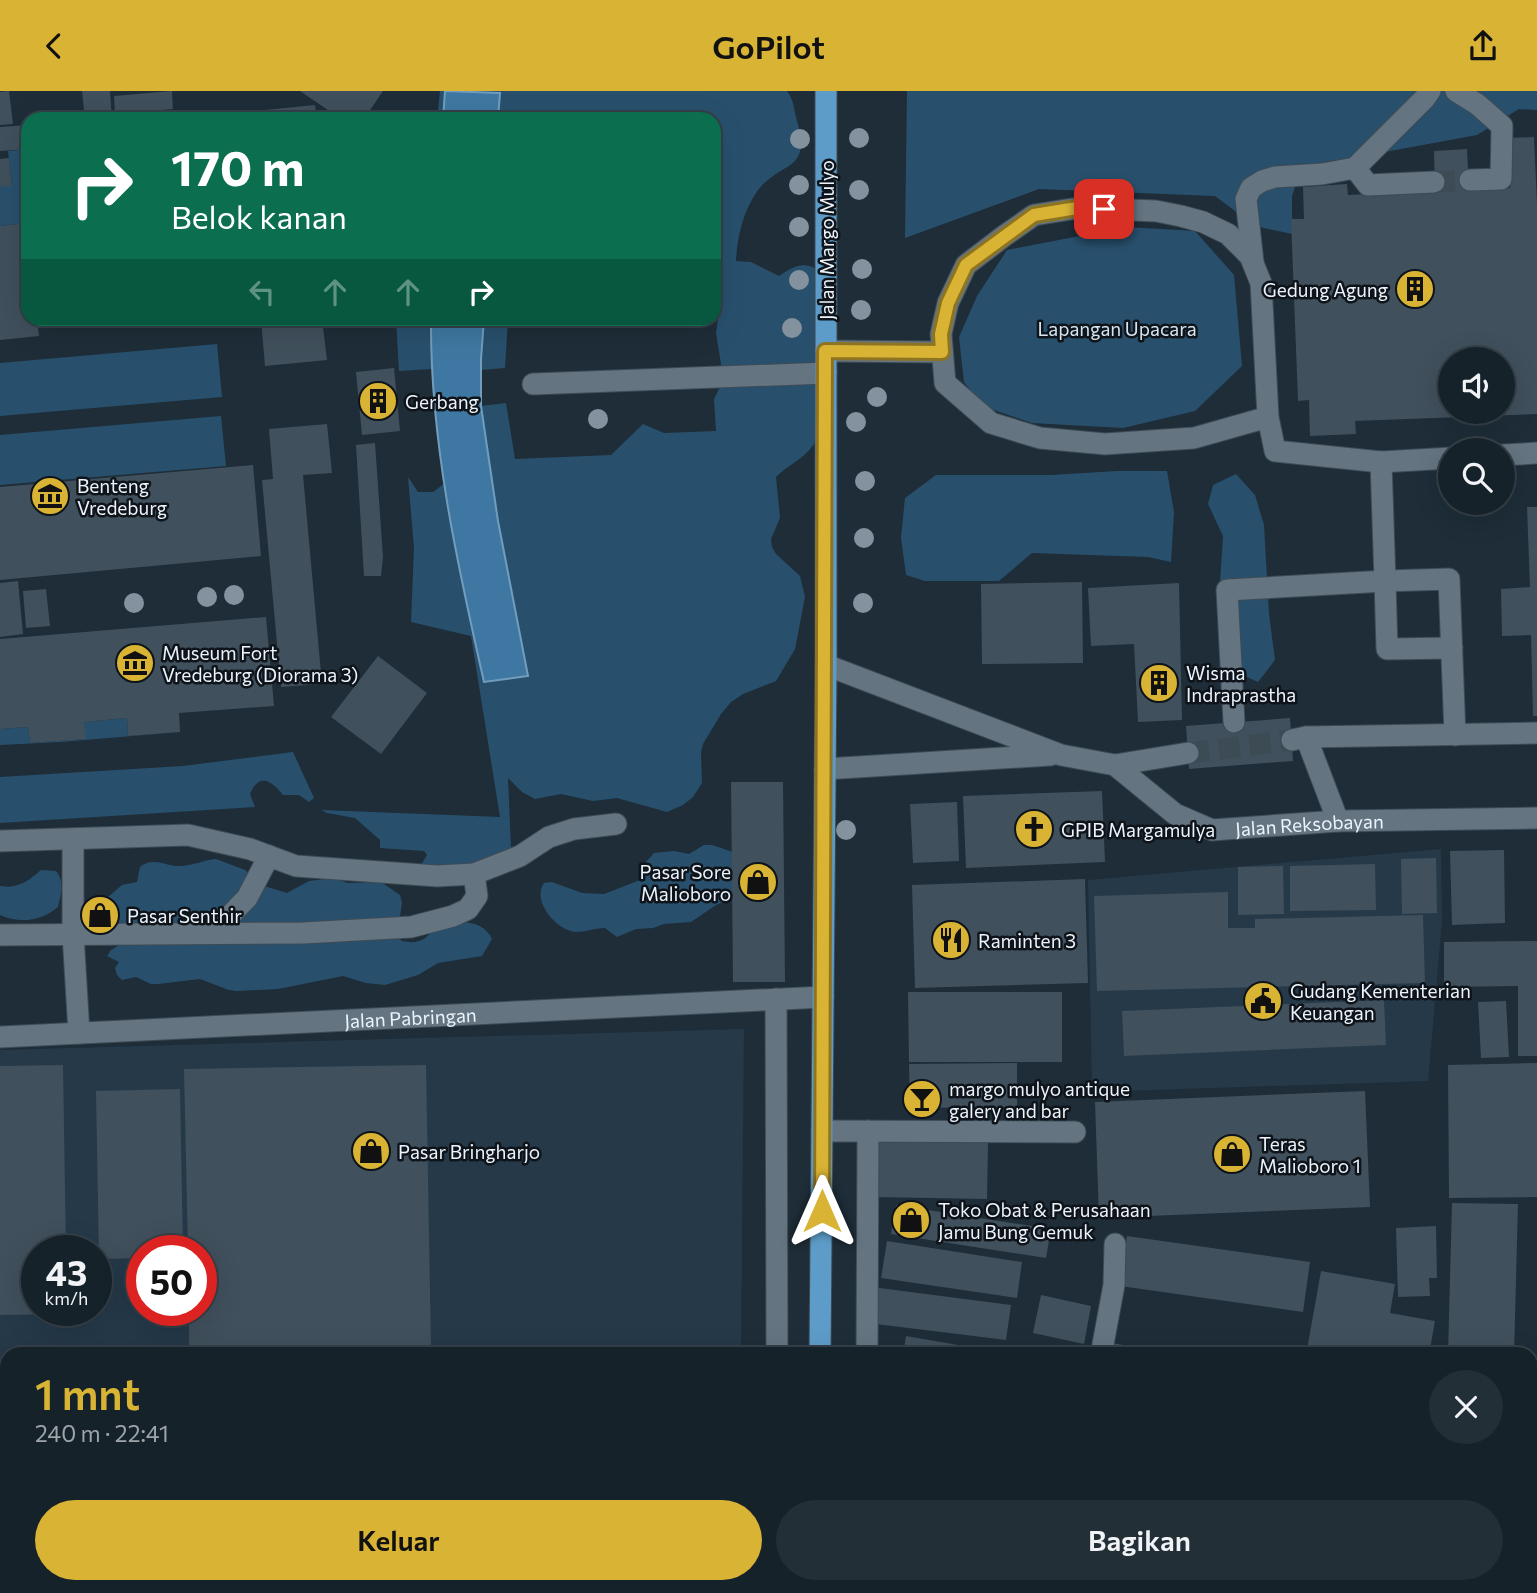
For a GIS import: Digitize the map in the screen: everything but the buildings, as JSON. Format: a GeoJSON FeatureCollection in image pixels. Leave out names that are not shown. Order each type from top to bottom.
{"type":"FeatureCollection","features":[{"type":"Feature","properties":{"kind":"main road","name":"Jalan Margo Mulyo"},"geometry":{"type":"LineString","coordinates":[[820,1347],[826,665],[826,91]]}},
{"type":"Feature","properties":{"kind":"street"},"geometry":{"type":"LineString","coordinates":[[1252,262],[1246,198],[1251,188],[1262,180],[1275,177],[1322,174],[1355,168],[1430,91]]}},
{"type":"Feature","properties":{"kind":"street"},"geometry":{"type":"LineString","coordinates":[[1456,91],[1477,104],[1502,126],[1502,179],[1470,180]]}},
{"type":"Feature","properties":{"kind":"street"},"geometry":{"type":"LineString","coordinates":[[1355,168],[1368,185],[1434,182]]}},
{"type":"Feature","properties":{"kind":"street"},"geometry":{"type":"LineString","coordinates":[[1268,417],[1194,438],[1105,444],[1040,438],[991,423],[944,383],[941,334],[948,303],[966,265],[1034,215],[1077,208],[1156,211],[1202,222],[1228,234],[1250,256],[1261,283],[1268,417],[1275,451],[1381,462],[1438,459]]}},
{"type":"Feature","properties":{"kind":"street"},"geometry":{"type":"LineString","coordinates":[[825,351],[942,352]]}},
{"type":"Feature","properties":{"kind":"street"},"geometry":{"type":"LineString","coordinates":[[533,384],[826,373]]}},
{"type":"Feature","properties":{"kind":"street"},"geometry":{"type":"LineString","coordinates":[[1515,454],[1537,453]]}},
{"type":"Feature","properties":{"kind":"street"},"geometry":{"type":"LineString","coordinates":[[1381,462],[1387,649],[1452,648]]}},
{"type":"Feature","properties":{"kind":"street"},"geometry":{"type":"LineString","coordinates":[[1234,722],[1227,590],[1449,579],[1455,735]]}},
{"type":"Feature","properties":{"kind":"street","name":"Jalan Reksobayan"},"geometry":{"type":"LineString","coordinates":[[826,665],[1060,755],[1115,765],[1175,814],[1212,830],[1338,821],[1537,818]]}},
{"type":"Feature","properties":{"kind":"street"},"geometry":{"type":"LineString","coordinates":[[1338,821],[1299,739],[1537,733]]}},
{"type":"Feature","properties":{"kind":"street"},"geometry":{"type":"LineString","coordinates":[[1115,765],[1188,753]]}},
{"type":"Feature","properties":{"kind":"street","name":"Jalan Reksobayan"},"geometry":{"type":"LineString","coordinates":[[825,769],[1060,755]]}},
{"type":"Feature","properties":{"kind":"street"},"geometry":{"type":"LineString","coordinates":[[0,841],[188,835],[269,856],[296,866],[437,876],[474,874],[520,856],[549,837],[574,829],[616,824]]}},
{"type":"Feature","properties":{"kind":"street"},"geometry":{"type":"LineString","coordinates":[[73,839],[73,935],[79,1033]]}},
{"type":"Feature","properties":{"kind":"street"},"geometry":{"type":"LineString","coordinates":[[213,933],[247,898],[269,856]]}},
{"type":"Feature","properties":{"kind":"street"},"geometry":{"type":"LineString","coordinates":[[0,935],[303,933],[411,927],[453,916],[468,909],[477,896],[474,874]]}},
{"type":"Feature","properties":{"kind":"street","name":"Jalan Pabringan"},"geometry":{"type":"LineString","coordinates":[[0,1037],[823,997]]}},
{"type":"Feature","properties":{"kind":"street"},"geometry":{"type":"LineString","coordinates":[[776,999],[776,1347]]}},
{"type":"Feature","properties":{"kind":"street"},"geometry":{"type":"LineString","coordinates":[[822,1131],[1075,1132]]}},
{"type":"Feature","properties":{"kind":"street"},"geometry":{"type":"LineString","coordinates":[[867,1347],[868,1131]]}},
{"type":"Feature","properties":{"kind":"street"},"geometry":{"type":"LineString","coordinates":[[1102,1347],[1114,1285],[1115,1244]]}},
{"type":"Feature","properties":{"kind":"shaded area"},"geometry":{"type":"Polygon","coordinates":[[[445,91],[500,93],[499,112],[444,112],[445,91]]]}},
{"type":"Feature","properties":{"kind":"shaded area"},"geometry":{"type":"Polygon","coordinates":[[[431,326],[483,326],[481,406],[498,521],[528,676],[484,682],[447,502],[432,365],[431,326]]]}},
{"type":"Feature","properties":{"kind":"shaded area","name":"Gudang Kementerian Keuangan"},"geometry":{"type":"Polygon","coordinates":[[[1441,849],[1442,921],[1428,1081],[1092,1092],[1088,880],[1441,849]]]}},
{"type":"Feature","properties":{"kind":"shaded area","name":"Pasar Bringharjo"},"geometry":{"type":"Polygon","coordinates":[[[744,1029],[741,1347],[0,1347],[0,1050],[744,1029]]]}},
{"type":"Feature","properties":{"kind":"green space"},"geometry":{"type":"Polygon","coordinates":[[[440,91],[445,91],[444,112],[438,112],[440,91]]]}},
{"type":"Feature","properties":{"kind":"green space"},"geometry":{"type":"Polygon","coordinates":[[[445,91],[787,91],[794,105],[801,138],[800,150],[791,165],[774,175],[751,200],[742,225],[736,261],[751,262],[779,276],[800,265],[810,266],[823,273],[818,437],[804,455],[776,477],[780,518],[771,539],[776,554],[800,576],[805,597],[795,649],[776,681],[743,694],[731,702],[721,714],[703,744],[702,783],[693,797],[683,805],[667,812],[617,798],[593,801],[561,794],[535,799],[522,792],[508,778],[511,848],[503,852],[502,863],[420,867],[427,855],[424,851],[380,848],[380,840],[355,818],[321,810],[500,817],[471,636],[411,622],[414,548],[408,477],[418,492],[433,492],[445,483],[455,547],[498,521],[481,406],[506,403],[515,459],[611,455],[643,424],[664,433],[716,431],[714,399],[721,385],[722,370],[716,333],[717,326],[721,326],[721,112],[498,112],[499,93],[445,91]]]}},
{"type":"Feature","properties":{"kind":"green space"},"geometry":{"type":"Polygon","coordinates":[[[907,91],[1537,91],[1537,110],[1519,109],[1477,135],[1301,169],[1292,196],[1292,234],[1255,226],[1215,196],[1039,189],[905,238],[907,91]]]}},
{"type":"Feature","properties":{"kind":"green space"},"geometry":{"type":"Polygon","coordinates":[[[21,150],[21,224],[0,226],[0,187],[12,185],[8,151],[21,150]]]}},
{"type":"Feature","properties":{"kind":"green space","name":"Lapangan Upacara"},"geometry":{"type":"Polygon","coordinates":[[[1126,227],[1195,231],[1234,275],[1242,366],[1195,411],[1123,428],[1032,423],[982,406],[964,382],[959,337],[977,296],[1007,250],[1126,227]]]}},
{"type":"Feature","properties":{"kind":"green space"},"geometry":{"type":"Polygon","coordinates":[[[396,326],[431,326],[431,369],[399,371],[396,326]]]}},
{"type":"Feature","properties":{"kind":"green space"},"geometry":{"type":"Polygon","coordinates":[[[484,326],[508,326],[505,368],[481,370],[484,326]]]}},
{"type":"Feature","properties":{"kind":"green space"},"geometry":{"type":"Polygon","coordinates":[[[217,344],[222,397],[0,416],[0,363],[217,344]]]}},
{"type":"Feature","properties":{"kind":"green space"},"geometry":{"type":"Polygon","coordinates":[[[221,416],[226,466],[0,485],[0,435],[221,416]]]}},
{"type":"Feature","properties":{"kind":"green space"},"geometry":{"type":"Polygon","coordinates":[[[1167,471],[1174,512],[1171,562],[1148,557],[1032,553],[999,581],[925,581],[906,575],[901,538],[905,498],[936,475],[1051,475],[1167,471]]]}},
{"type":"Feature","properties":{"kind":"green space"},"geometry":{"type":"Polygon","coordinates":[[[1236,474],[1255,495],[1264,525],[1269,614],[1275,660],[1258,682],[1236,672],[1218,614],[1223,536],[1208,504],[1213,485],[1236,474]]]}},
{"type":"Feature","properties":{"kind":"green space"},"geometry":{"type":"Polygon","coordinates":[[[127,718],[128,736],[180,732],[61,742],[0,745],[0,729],[28,727],[30,743],[85,739],[84,722],[127,718]]]}},
{"type":"Feature","properties":{"kind":"green space"},"geometry":{"type":"Polygon","coordinates":[[[293,752],[314,798],[309,802],[299,795],[283,795],[270,783],[261,781],[250,794],[255,807],[0,823],[0,777],[183,766],[293,752]]]}},
{"type":"Feature","properties":{"kind":"green space"},"geometry":{"type":"Polygon","coordinates":[[[704,845],[736,853],[737,896],[716,905],[691,922],[636,929],[617,937],[605,928],[579,932],[569,930],[554,921],[543,906],[541,890],[544,883],[552,882],[582,893],[604,894],[640,880],[646,862],[654,853],[674,851],[689,854],[704,845]]]}},
{"type":"Feature","properties":{"kind":"green space"},"geometry":{"type":"Polygon","coordinates":[[[216,859],[245,870],[264,886],[287,893],[309,881],[333,878],[348,883],[381,882],[400,895],[402,903],[397,936],[402,941],[419,941],[437,928],[460,922],[482,927],[492,939],[482,956],[438,963],[418,975],[385,985],[343,976],[278,989],[236,991],[200,979],[158,984],[151,984],[136,977],[122,980],[115,968],[119,962],[107,956],[124,942],[120,924],[111,912],[108,897],[122,885],[137,882],[140,867],[145,864],[154,862],[182,866],[216,859]]]}},
{"type":"Feature","properties":{"kind":"green space"},"geometry":{"type":"Polygon","coordinates":[[[41,870],[56,871],[61,879],[58,907],[30,920],[15,920],[0,915],[0,886],[18,885],[41,870]]]}},
{"type":"Feature","properties":{"kind":"tunnel"},"geometry":{"type":"LineString","coordinates":[[1434,182],[1470,180]]}},
{"type":"Feature","properties":{"kind":"tunnel"},"geometry":{"type":"LineString","coordinates":[[1188,753],[1292,740]]}},
{"type":"Feature","properties":{"kind":"place","name":"Gedung Agung"},"geometry":{"type":"Point","coordinates":[1415,289]}},
{"type":"Feature","properties":{"kind":"place","name":"Gerbang"},"geometry":{"type":"Point","coordinates":[378,401]}},
{"type":"Feature","properties":{"kind":"place","name":"Benteng Vredeburg"},"geometry":{"type":"Point","coordinates":[50,496]}},
{"type":"Feature","properties":{"kind":"place","name":"Museum Fort Vredeburg (Diorama 3)"},"geometry":{"type":"Point","coordinates":[135,663]}},
{"type":"Feature","properties":{"kind":"place","name":"Wisma Indraprastha"},"geometry":{"type":"Point","coordinates":[1159,683]}},
{"type":"Feature","properties":{"kind":"place","name":"GPIB Margamulya"},"geometry":{"type":"Point","coordinates":[1034,829]}},
{"type":"Feature","properties":{"kind":"place","name":"Pasar Sore Malioboro"},"geometry":{"type":"Point","coordinates":[758,882]}},
{"type":"Feature","properties":{"kind":"place","name":"Pasar Senthir"},"geometry":{"type":"Point","coordinates":[100,915]}},
{"type":"Feature","properties":{"kind":"place","name":"Raminten 3"},"geometry":{"type":"Point","coordinates":[951,940]}},
{"type":"Feature","properties":{"kind":"place","name":"Gudang Kementerian Keuangan"},"geometry":{"type":"Point","coordinates":[1263,1001]}},
{"type":"Feature","properties":{"kind":"place","name":"margo mulyo antique galery and bar"},"geometry":{"type":"Point","coordinates":[922,1099]}},
{"type":"Feature","properties":{"kind":"place","name":"Pasar Bringharjo"},"geometry":{"type":"Point","coordinates":[371,1151]}},
{"type":"Feature","properties":{"kind":"place","name":"Teras Malioboro 1"},"geometry":{"type":"Point","coordinates":[1232,1154]}},
{"type":"Feature","properties":{"kind":"place","name":"Toko Obat & Perusahaan Jamu Bung Gemuk"},"geometry":{"type":"Point","coordinates":[911,1220]}},
{"type":"Feature","properties":{"kind":"route"},"geometry":{"type":"LineString","coordinates":[[822,1211],[825,351],[942,352],[941,334],[948,303],[966,265],[1034,215],[1077,208],[1104,209]]}}]}
